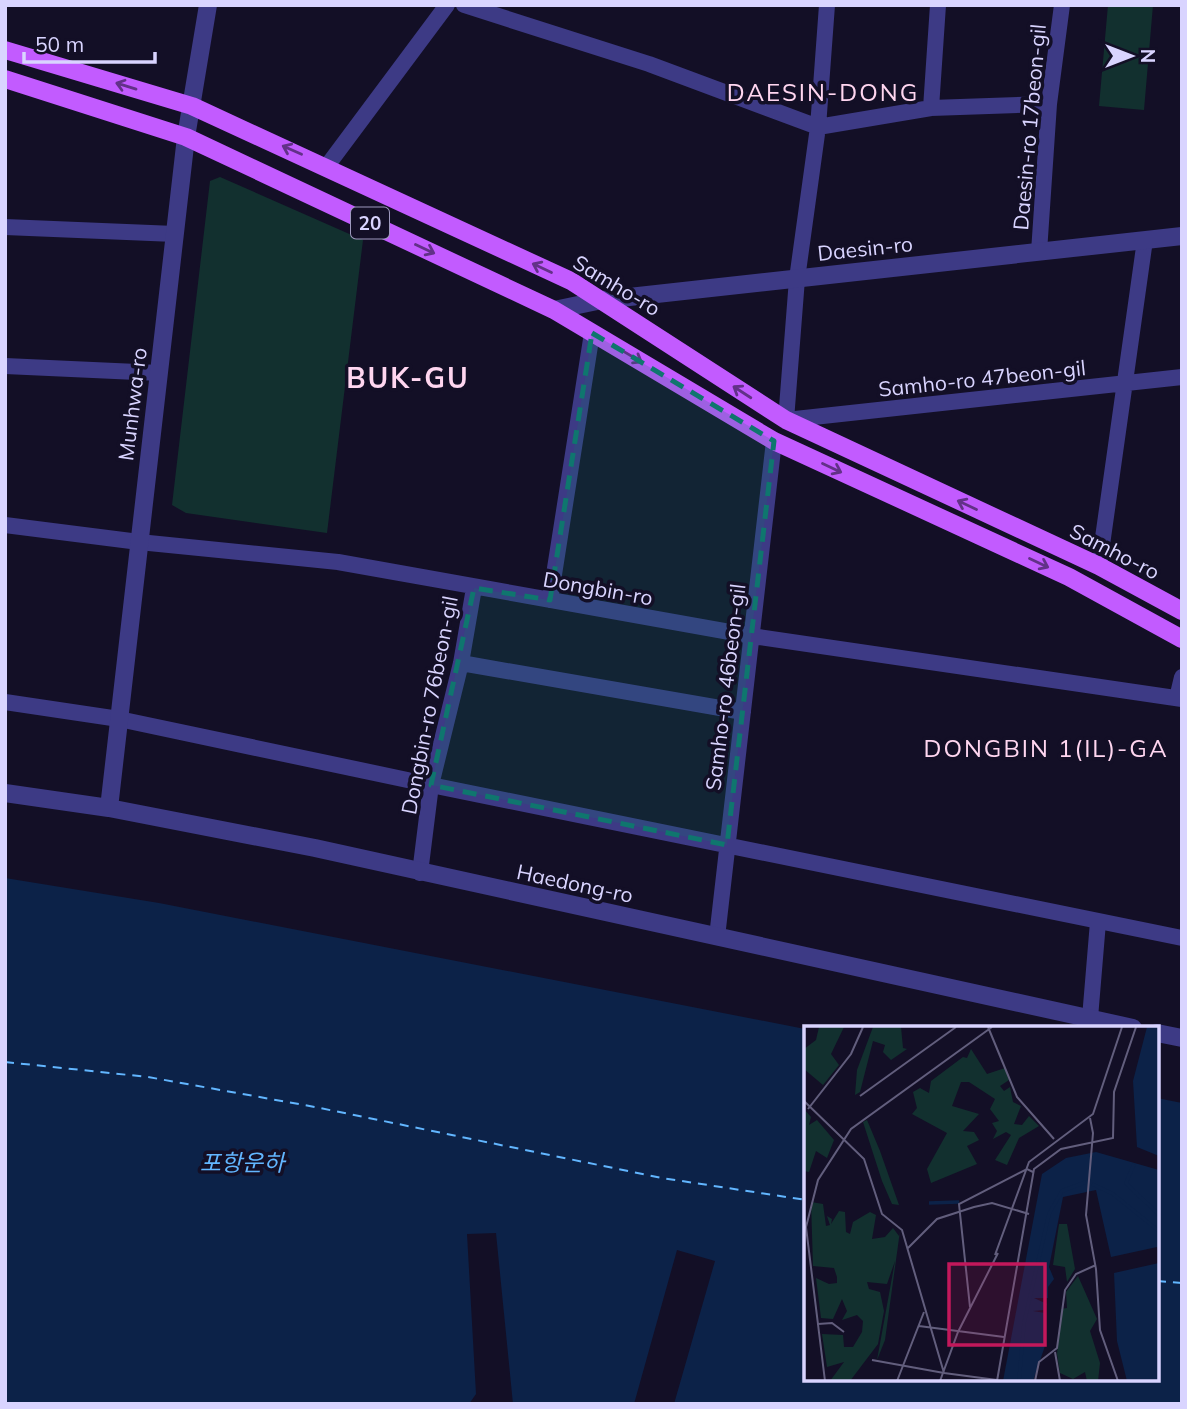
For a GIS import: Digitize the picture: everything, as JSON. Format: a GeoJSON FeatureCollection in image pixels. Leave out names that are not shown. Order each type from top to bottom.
{"type":"FeatureCollection","features":[{"type":"Feature","properties":{"kind":"main road","name":"Samho-ro"},"geometry":{"type":"LineString","coordinates":[[5,50],[192,106],[327,166],[571,281],[786,420],[1099,566],[1182,611]]}},
{"type":"Feature","properties":{"kind":"main road","name":"20"},"geometry":{"type":"LineString","coordinates":[[5,79],[186,137],[554,310]]}},
{"type":"Feature","properties":{"kind":"main road"},"geometry":{"type":"LineString","coordinates":[[554,310],[775,442],[1069,577],[1182,639]]}},
{"type":"Feature","properties":{"kind":"street","name":"Munhwa-ro"},"geometry":{"type":"LineString","coordinates":[[109,808],[186,137],[208,5]]}},
{"type":"Feature","properties":{"kind":"street"},"geometry":{"type":"LineString","coordinates":[[327,166],[447,5]]}},
{"type":"Feature","properties":{"kind":"street"},"geometry":{"type":"LineString","coordinates":[[464,5],[649,64],[818,127],[931,108],[1049,104]]}},
{"type":"Feature","properties":{"kind":"street"},"geometry":{"type":"LineString","coordinates":[[786,420],[797,279],[818,127],[827,5]]}},
{"type":"Feature","properties":{"kind":"street"},"geometry":{"type":"LineString","coordinates":[[931,108],[938,5]]}},
{"type":"Feature","properties":{"kind":"street","name":"Daesin-ro 17beon-gil"},"geometry":{"type":"LineString","coordinates":[[1039,252],[1049,104],[1062,5]]}},
{"type":"Feature","properties":{"kind":"street"},"geometry":{"type":"LineString","coordinates":[[5,227],[175,234]]}},
{"type":"Feature","properties":{"kind":"street","name":"Daesin-ro"},"geometry":{"type":"LineString","coordinates":[[554,310],[602,300],[1182,236]]}},
{"type":"Feature","properties":{"kind":"street"},"geometry":{"type":"LineString","coordinates":[[1099,566],[1145,240]]}},
{"type":"Feature","properties":{"kind":"street"},"geometry":{"type":"LineString","coordinates":[[550,600],[592,333]]}},
{"type":"Feature","properties":{"kind":"street"},"geometry":{"type":"LineString","coordinates":[[5,366],[159,373]]}},
{"type":"Feature","properties":{"kind":"street","name":"Samho-ro 47beon-gil"},"geometry":{"type":"LineString","coordinates":[[786,420],[1182,377]]}},
{"type":"Feature","properties":{"kind":"street","name":"Samho-ro 46beon-gil"},"geometry":{"type":"LineString","coordinates":[[717,937],[775,442]]}},
{"type":"Feature","properties":{"kind":"street","name":"Dongbin-ro"},"geometry":{"type":"LineString","coordinates":[[5,525],[338,562],[752,636],[1180,697]]}},
{"type":"Feature","properties":{"kind":"street","name":"Dongbin-ro 76beon-gil"},"geometry":{"type":"LineString","coordinates":[[420,873],[431,785],[461,663],[474,587]]}},
{"type":"Feature","properties":{"kind":"street"},"geometry":{"type":"LineString","coordinates":[[461,663],[743,712]]}},
{"type":"Feature","properties":{"kind":"street"},"geometry":{"type":"LineString","coordinates":[[1180,697],[1182,677]]}},
{"type":"Feature","properties":{"kind":"street"},"geometry":{"type":"LineString","coordinates":[[5,702],[119,719],[1182,938]]}},
{"type":"Feature","properties":{"kind":"street","name":"Haedong-ro"},"geometry":{"type":"LineString","coordinates":[[5,793],[109,808],[315,848],[1128,1026]]}},
{"type":"Feature","properties":{"kind":"street"},"geometry":{"type":"LineString","coordinates":[[1090,1018],[1098,922]]}},
{"type":"Feature","properties":{"kind":"street"},"geometry":{"type":"LineString","coordinates":[[1159,1033],[1182,1038]]}},
{"type":"Feature","properties":{"kind":"highlighted area"},"geometry":{"type":"Polygon","coordinates":[[[592,333],[774,441],[727,845],[431,785],[474,588],[550,600],[592,333]]]}},
{"type":"Feature","properties":{"kind":"green space"},"geometry":{"type":"Polygon","coordinates":[[[1108,5],[1153,5],[1144,110],[1099,106],[1108,5]]]}},
{"type":"Feature","properties":{"kind":"green space"},"geometry":{"type":"Polygon","coordinates":[[[220,177],[363,240],[327,533],[186,513],[172,505],[210,181],[220,177]]]}},
{"type":"Feature","properties":{"kind":"water","name":"포항운하"},"geometry":{"type":"Polygon","coordinates":[[[5,878],[159,903],[804,1029],[804,1381],[1159,1381],[1159,1098],[1182,1103],[1182,1404],[674,1404],[715,1261],[677,1250],[634,1404],[513,1404],[496,1233],[467,1234],[476,1394],[469,1404],[5,1404],[5,878]]]}},
{"type":"Feature","properties":{"kind":"ferry route"},"geometry":{"type":"LineString","coordinates":[[5,1062],[148,1077],[315,1107],[662,1178],[804,1200]]}},
{"type":"Feature","properties":{"kind":"ferry route"},"geometry":{"type":"LineString","coordinates":[[1159,1281],[1182,1283]]}},
{"type":"Feature","properties":{"kind":"district","name":"DAESIN-DONG"},"geometry":{"type":"Point","coordinates":[823,92]}},
{"type":"Feature","properties":{"kind":"district","name":"BUK-GU"},"geometry":{"type":"Point","coordinates":[408,377]}},
{"type":"Feature","properties":{"kind":"district","name":"DONGBIN 1(IL)-GA"},"geometry":{"type":"Point","coordinates":[1046,748]}}]}
